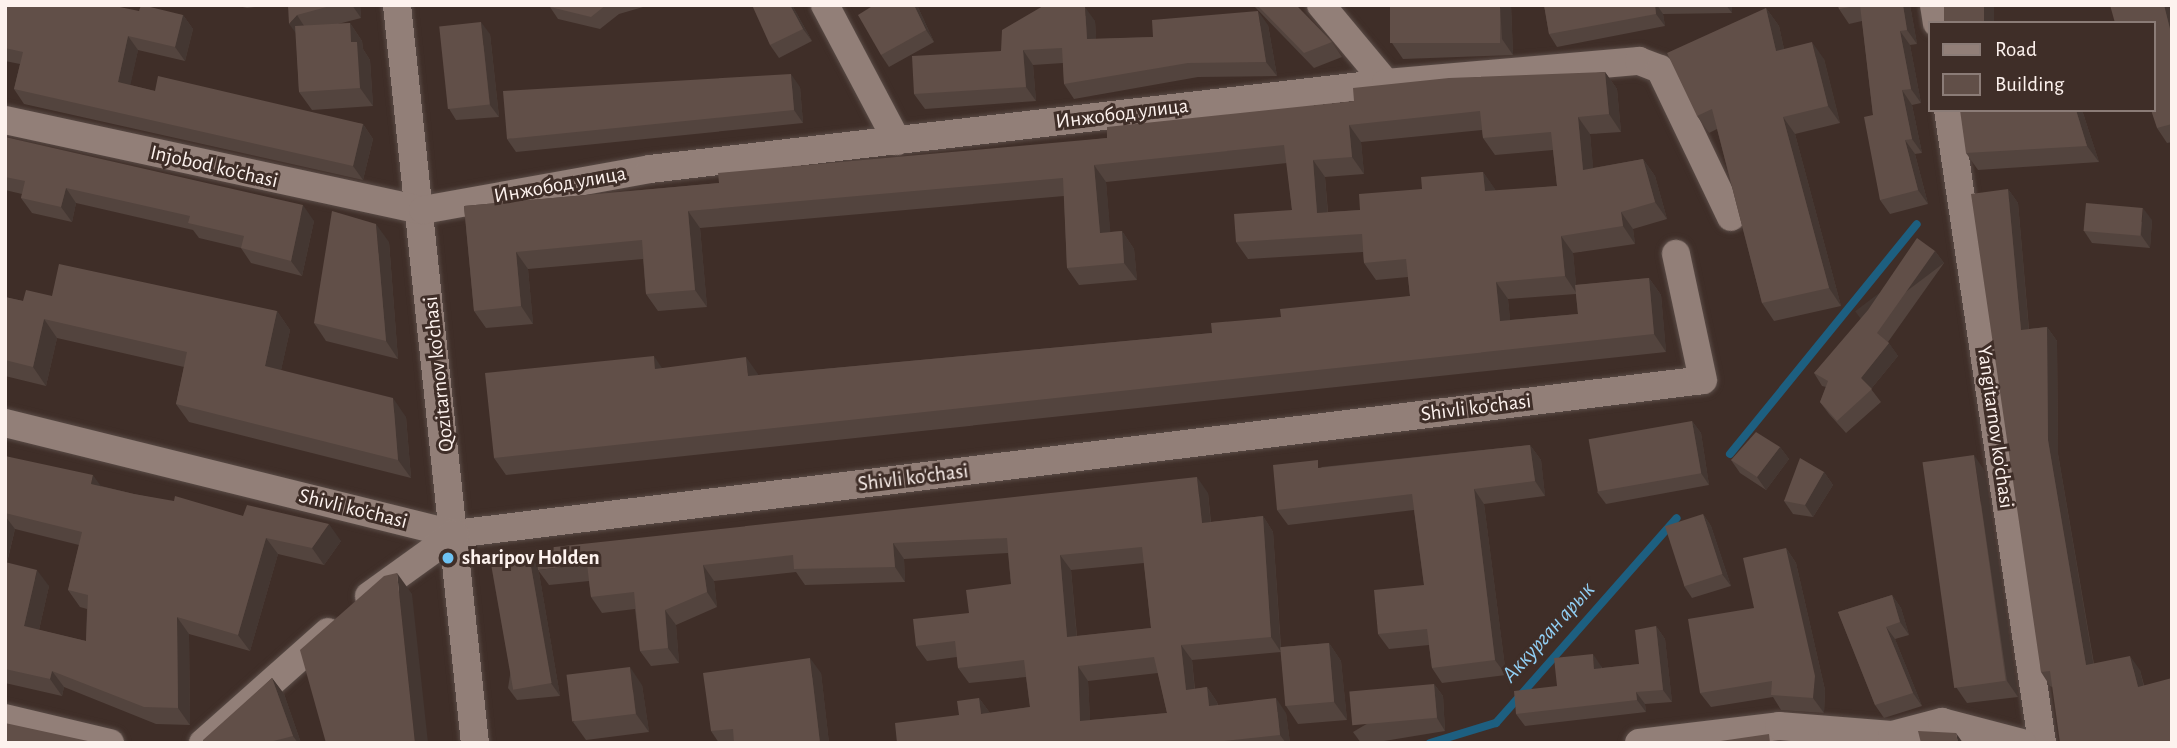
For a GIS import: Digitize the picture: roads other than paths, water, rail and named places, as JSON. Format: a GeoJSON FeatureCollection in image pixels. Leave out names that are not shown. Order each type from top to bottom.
{"type":"FeatureCollection","features":[{"type":"Feature","properties":{"kind":"street","name":"Qozitarnov ko'chasi"},"geometry":{"type":"LineString","coordinates":[[397,5],[423,210],[475,743]]}},
{"type":"Feature","properties":{"kind":"street"},"geometry":{"type":"LineString","coordinates":[[825,5],[897,141]]}},
{"type":"Feature","properties":{"kind":"street"},"geometry":{"type":"LineString","coordinates":[[1321,5],[1386,83]]}},
{"type":"Feature","properties":{"kind":"street","name":"Инжобод улица"},"geometry":{"type":"LineString","coordinates":[[423,210],[650,169],[1386,83],[1650,65],[1660,69],[1731,217]]}},
{"type":"Feature","properties":{"kind":"street","name":"Yangitarnov ko'chasi"},"geometry":{"type":"LineString","coordinates":[[1948,112],[2042,743]]}},
{"type":"Feature","properties":{"kind":"street","name":"Injobod ko'chasi"},"geometry":{"type":"LineString","coordinates":[[5,120],[423,210]]}},
{"type":"Feature","properties":{"kind":"street","name":"Shivli ko'chasi"},"geometry":{"type":"LineString","coordinates":[[5,422],[455,534],[1703,380],[1676,254]]}},
{"type":"Feature","properties":{"kind":"street"},"geometry":{"type":"LineString","coordinates":[[203,743],[390,578],[455,534]]}},
{"type":"Feature","properties":{"kind":"street"},"geometry":{"type":"LineString","coordinates":[[5,718],[110,743]]}},
{"type":"Feature","properties":{"kind":"street"},"geometry":{"type":"LineString","coordinates":[[1639,743],[1779,726],[1892,735],[1942,722],[2022,743]]}},
{"type":"Feature","properties":{"kind":"waterway","name":"Аккурган арык"},"geometry":{"type":"LineString","coordinates":[[1730,454],[1917,224]]}},
{"type":"Feature","properties":{"kind":"waterway","name":"Аккурган арык"},"geometry":{"type":"LineString","coordinates":[[1430,743],[1496,723],[1677,518]]}},
{"type":"Feature","properties":{"kind":"place","name":"sharipov Holden"},"geometry":{"type":"Point","coordinates":[448,558]}}]}
